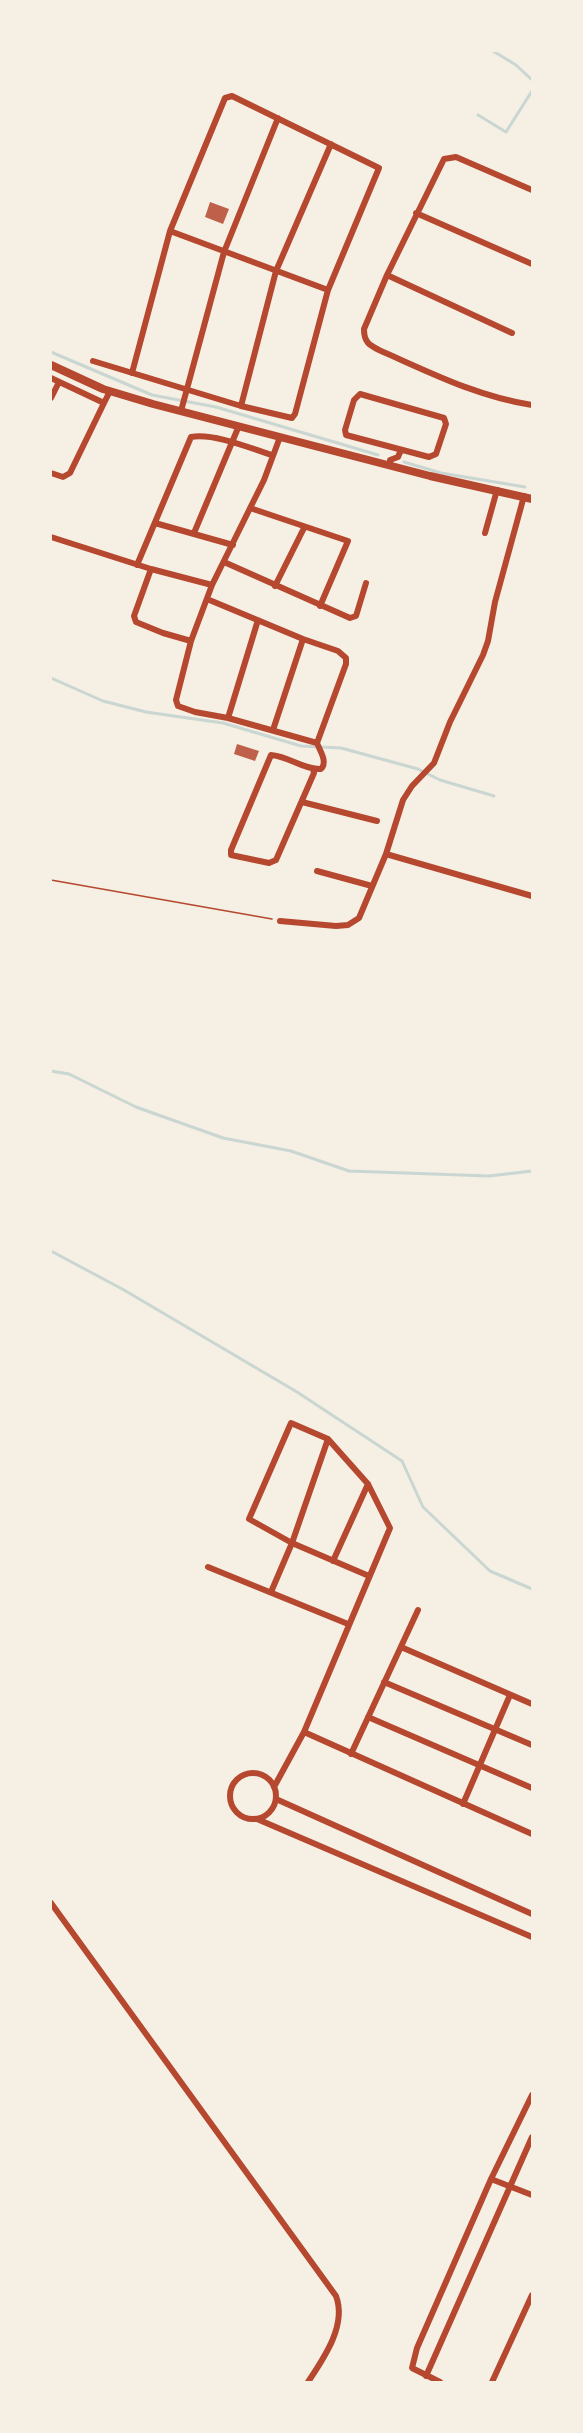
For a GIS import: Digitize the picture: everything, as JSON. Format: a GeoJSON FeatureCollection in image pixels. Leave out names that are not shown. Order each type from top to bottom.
{"type":"FeatureCollection","features":[{"type":"Feature","properties":{"kind":"street"},"geometry":{"type":"LineString","coordinates":[[93,361],[186,390],[292,418],[328,291],[379,168],[232,96],[225,98],[170,231],[132,373]]}},
{"type":"Feature","properties":{"kind":"street"},"geometry":{"type":"LineString","coordinates":[[182,409],[224,252],[278,118]]}},
{"type":"Feature","properties":{"kind":"street"},"geometry":{"type":"LineString","coordinates":[[241,405],[276,271],[331,144]]}},
{"type":"Feature","properties":{"kind":"street"},"geometry":{"type":"LineString","coordinates":[[532,190],[450,156],[440,163],[366,321],[364,338],[368,345],[448,381],[504,401],[532,405]]}},
{"type":"Feature","properties":{"kind":"street"},"geometry":{"type":"LineString","coordinates":[[416,213],[532,264]]}},
{"type":"Feature","properties":{"kind":"street"},"geometry":{"type":"LineString","coordinates":[[170,231],[328,291]]}},
{"type":"Feature","properties":{"kind":"street"},"geometry":{"type":"LineString","coordinates":[[387,275],[512,333]]}},
{"type":"Feature","properties":{"kind":"street"},"geometry":{"type":"LineString","coordinates":[[51,365],[110,391],[182,409],[238,428],[528,498],[495,602],[488,641],[450,722],[434,763],[403,800],[386,854],[359,918],[348,925],[336,926],[280,921]]}},
{"type":"Feature","properties":{"kind":"street"},"geometry":{"type":"LineString","coordinates":[[51,378],[104,403]]}},
{"type":"Feature","properties":{"kind":"street"},"geometry":{"type":"LineString","coordinates":[[51,398],[58,382]]}},
{"type":"Feature","properties":{"kind":"street"},"geometry":{"type":"LineString","coordinates":[[51,473],[63,477],[70,473],[110,391]]}},
{"type":"Feature","properties":{"kind":"street"},"geometry":{"type":"LineString","coordinates":[[357,395],[444,418],[446,424],[434,456],[429,457],[388,446],[345,433],[357,395]]}},
{"type":"Feature","properties":{"kind":"street"},"geometry":{"type":"LineString","coordinates":[[194,533],[238,428]]}},
{"type":"Feature","properties":{"kind":"street"},"geometry":{"type":"LineString","coordinates":[[137,565],[191,438],[201,437],[234,442],[272,455]]}},
{"type":"Feature","properties":{"kind":"street"},"geometry":{"type":"LineString","coordinates":[[280,437],[264,480],[212,585],[191,641],[176,696],[178,706],[195,712],[228,718],[317,743]]}},
{"type":"Feature","properties":{"kind":"street"},"geometry":{"type":"LineString","coordinates":[[388,446],[387,454],[390,463]]}},
{"type":"Feature","properties":{"kind":"street"},"geometry":{"type":"LineString","coordinates":[[390,463],[398,457],[401,450]]}},
{"type":"Feature","properties":{"kind":"street"},"geometry":{"type":"LineString","coordinates":[[485,533],[497,490]]}},
{"type":"Feature","properties":{"kind":"street"},"geometry":{"type":"LineString","coordinates":[[250,508],[348,541],[320,606]]}},
{"type":"Feature","properties":{"kind":"street"},"geometry":{"type":"LineString","coordinates":[[155,524],[233,545]]}},
{"type":"Feature","properties":{"kind":"street"},"geometry":{"type":"LineString","coordinates":[[275,586],[304,528]]}},
{"type":"Feature","properties":{"kind":"street"},"geometry":{"type":"LineString","coordinates":[[51,537],[137,565],[212,585]]}},
{"type":"Feature","properties":{"kind":"street"},"geometry":{"type":"LineString","coordinates":[[224,562],[346,617],[353,617],[358,611],[366,582]]}},
{"type":"Feature","properties":{"kind":"street"},"geometry":{"type":"LineString","coordinates":[[151,569],[134,616],[136,622],[191,641]]}},
{"type":"Feature","properties":{"kind":"street"},"geometry":{"type":"LineString","coordinates":[[207,599],[338,651],[346,658],[346,664],[317,743],[325,762],[324,767],[321,770],[313,769],[271,754],[235,840],[231,855],[269,863],[276,860],[314,773],[313,769]]}},
{"type":"Feature","properties":{"kind":"street"},"geometry":{"type":"LineString","coordinates":[[228,718],[258,620]]}},
{"type":"Feature","properties":{"kind":"street"},"geometry":{"type":"LineString","coordinates":[[273,730],[303,639]]}},
{"type":"Feature","properties":{"kind":"street"},"geometry":{"type":"LineString","coordinates":[[302,802],[376,820]]}},
{"type":"Feature","properties":{"kind":"street"},"geometry":{"type":"LineString","coordinates":[[386,854],[532,896]]}},
{"type":"Feature","properties":{"kind":"street"},"geometry":{"type":"LineString","coordinates":[[318,871],[372,886]]}},
{"type":"Feature","properties":{"kind":"street"},"geometry":{"type":"LineString","coordinates":[[274,1786],[303,1732],[390,1528],[368,1484],[328,1439],[291,1423],[249,1519],[292,1543],[369,1576]]}},
{"type":"Feature","properties":{"kind":"street"},"geometry":{"type":"LineString","coordinates":[[271,1592],[292,1543],[328,1439]]}},
{"type":"Feature","properties":{"kind":"street"},"geometry":{"type":"LineString","coordinates":[[333,1561],[368,1484]]}},
{"type":"Feature","properties":{"kind":"street"},"geometry":{"type":"LineString","coordinates":[[208,1566],[348,1623]]}},
{"type":"Feature","properties":{"kind":"street"},"geometry":{"type":"LineString","coordinates":[[351,1754],[418,1610]]}},
{"type":"Feature","properties":{"kind":"street"},"geometry":{"type":"LineString","coordinates":[[401,1647],[532,1704]]}},
{"type":"Feature","properties":{"kind":"street"},"geometry":{"type":"LineString","coordinates":[[384,1682],[532,1745]]}},
{"type":"Feature","properties":{"kind":"street"},"geometry":{"type":"LineString","coordinates":[[463,1804],[510,1695]]}},
{"type":"Feature","properties":{"kind":"street"},"geometry":{"type":"LineString","coordinates":[[368,1717],[532,1788]]}},
{"type":"Feature","properties":{"kind":"street"},"geometry":{"type":"LineString","coordinates":[[303,1732],[532,1834]]}},
{"type":"Feature","properties":{"kind":"street"},"geometry":{"type":"LineString","coordinates":[[257,1819],[270,1812],[276,1799],[274,1786],[267,1778],[253,1773],[241,1776],[231,1787],[230,1798],[234,1810],[243,1817],[257,1819],[532,1937]]}},
{"type":"Feature","properties":{"kind":"street"},"geometry":{"type":"LineString","coordinates":[[276,1799],[532,1914]]}},
{"type":"Feature","properties":{"kind":"street"},"geometry":{"type":"LineString","coordinates":[[51,1903],[336,2296],[340,2316],[335,2333],[320,2365],[308,2382]]}},
{"type":"Feature","properties":{"kind":"street"},"geometry":{"type":"LineString","coordinates":[[440,2382],[412,2368],[417,2348],[491,2179],[532,2095]]}},
{"type":"Feature","properties":{"kind":"street"},"geometry":{"type":"LineString","coordinates":[[426,2376],[532,2137]]}},
{"type":"Feature","properties":{"kind":"street"},"geometry":{"type":"LineString","coordinates":[[491,2179],[532,2195]]}},
{"type":"Feature","properties":{"kind":"street"},"geometry":{"type":"LineString","coordinates":[[492,2382],[531,2299]]}},
{"type":"Feature","properties":{"kind":"path"},"geometry":{"type":"LineString","coordinates":[[51,880],[280,921]]}},
{"type":"Feature","properties":{"kind":"building"},"geometry":{"type":"Polygon","coordinates":[[[210,202],[229,209],[223,224],[205,217],[210,202]]]}},
{"type":"Feature","properties":{"kind":"building"},"geometry":{"type":"Polygon","coordinates":[[[237,744],[259,751],[255,761],[234,754],[237,744]]]}},
{"type":"Feature","properties":{"kind":"waterway"},"geometry":{"type":"LineString","coordinates":[[493,51],[516,65],[532,80]]}},
{"type":"Feature","properties":{"kind":"waterway"},"geometry":{"type":"LineString","coordinates":[[478,115],[506,132],[532,91]]}},
{"type":"Feature","properties":{"kind":"waterway"},"geometry":{"type":"LineString","coordinates":[[51,352],[152,395],[216,407],[378,455]]}},
{"type":"Feature","properties":{"kind":"waterway"},"geometry":{"type":"LineString","coordinates":[[404,462],[441,473],[525,487]]}},
{"type":"Feature","properties":{"kind":"waterway"},"geometry":{"type":"LineString","coordinates":[[51,678],[103,701],[146,712],[223,723],[301,746],[341,748],[418,769],[440,780],[494,796]]}},
{"type":"Feature","properties":{"kind":"waterway"},"geometry":{"type":"LineString","coordinates":[[51,1071],[69,1074],[136,1107],[223,1138],[291,1151],[349,1171],[489,1176],[532,1171]]}},
{"type":"Feature","properties":{"kind":"waterway"},"geometry":{"type":"LineString","coordinates":[[51,1251],[124,1290],[297,1392],[402,1461],[423,1507],[490,1571],[532,1589]]}}]}
